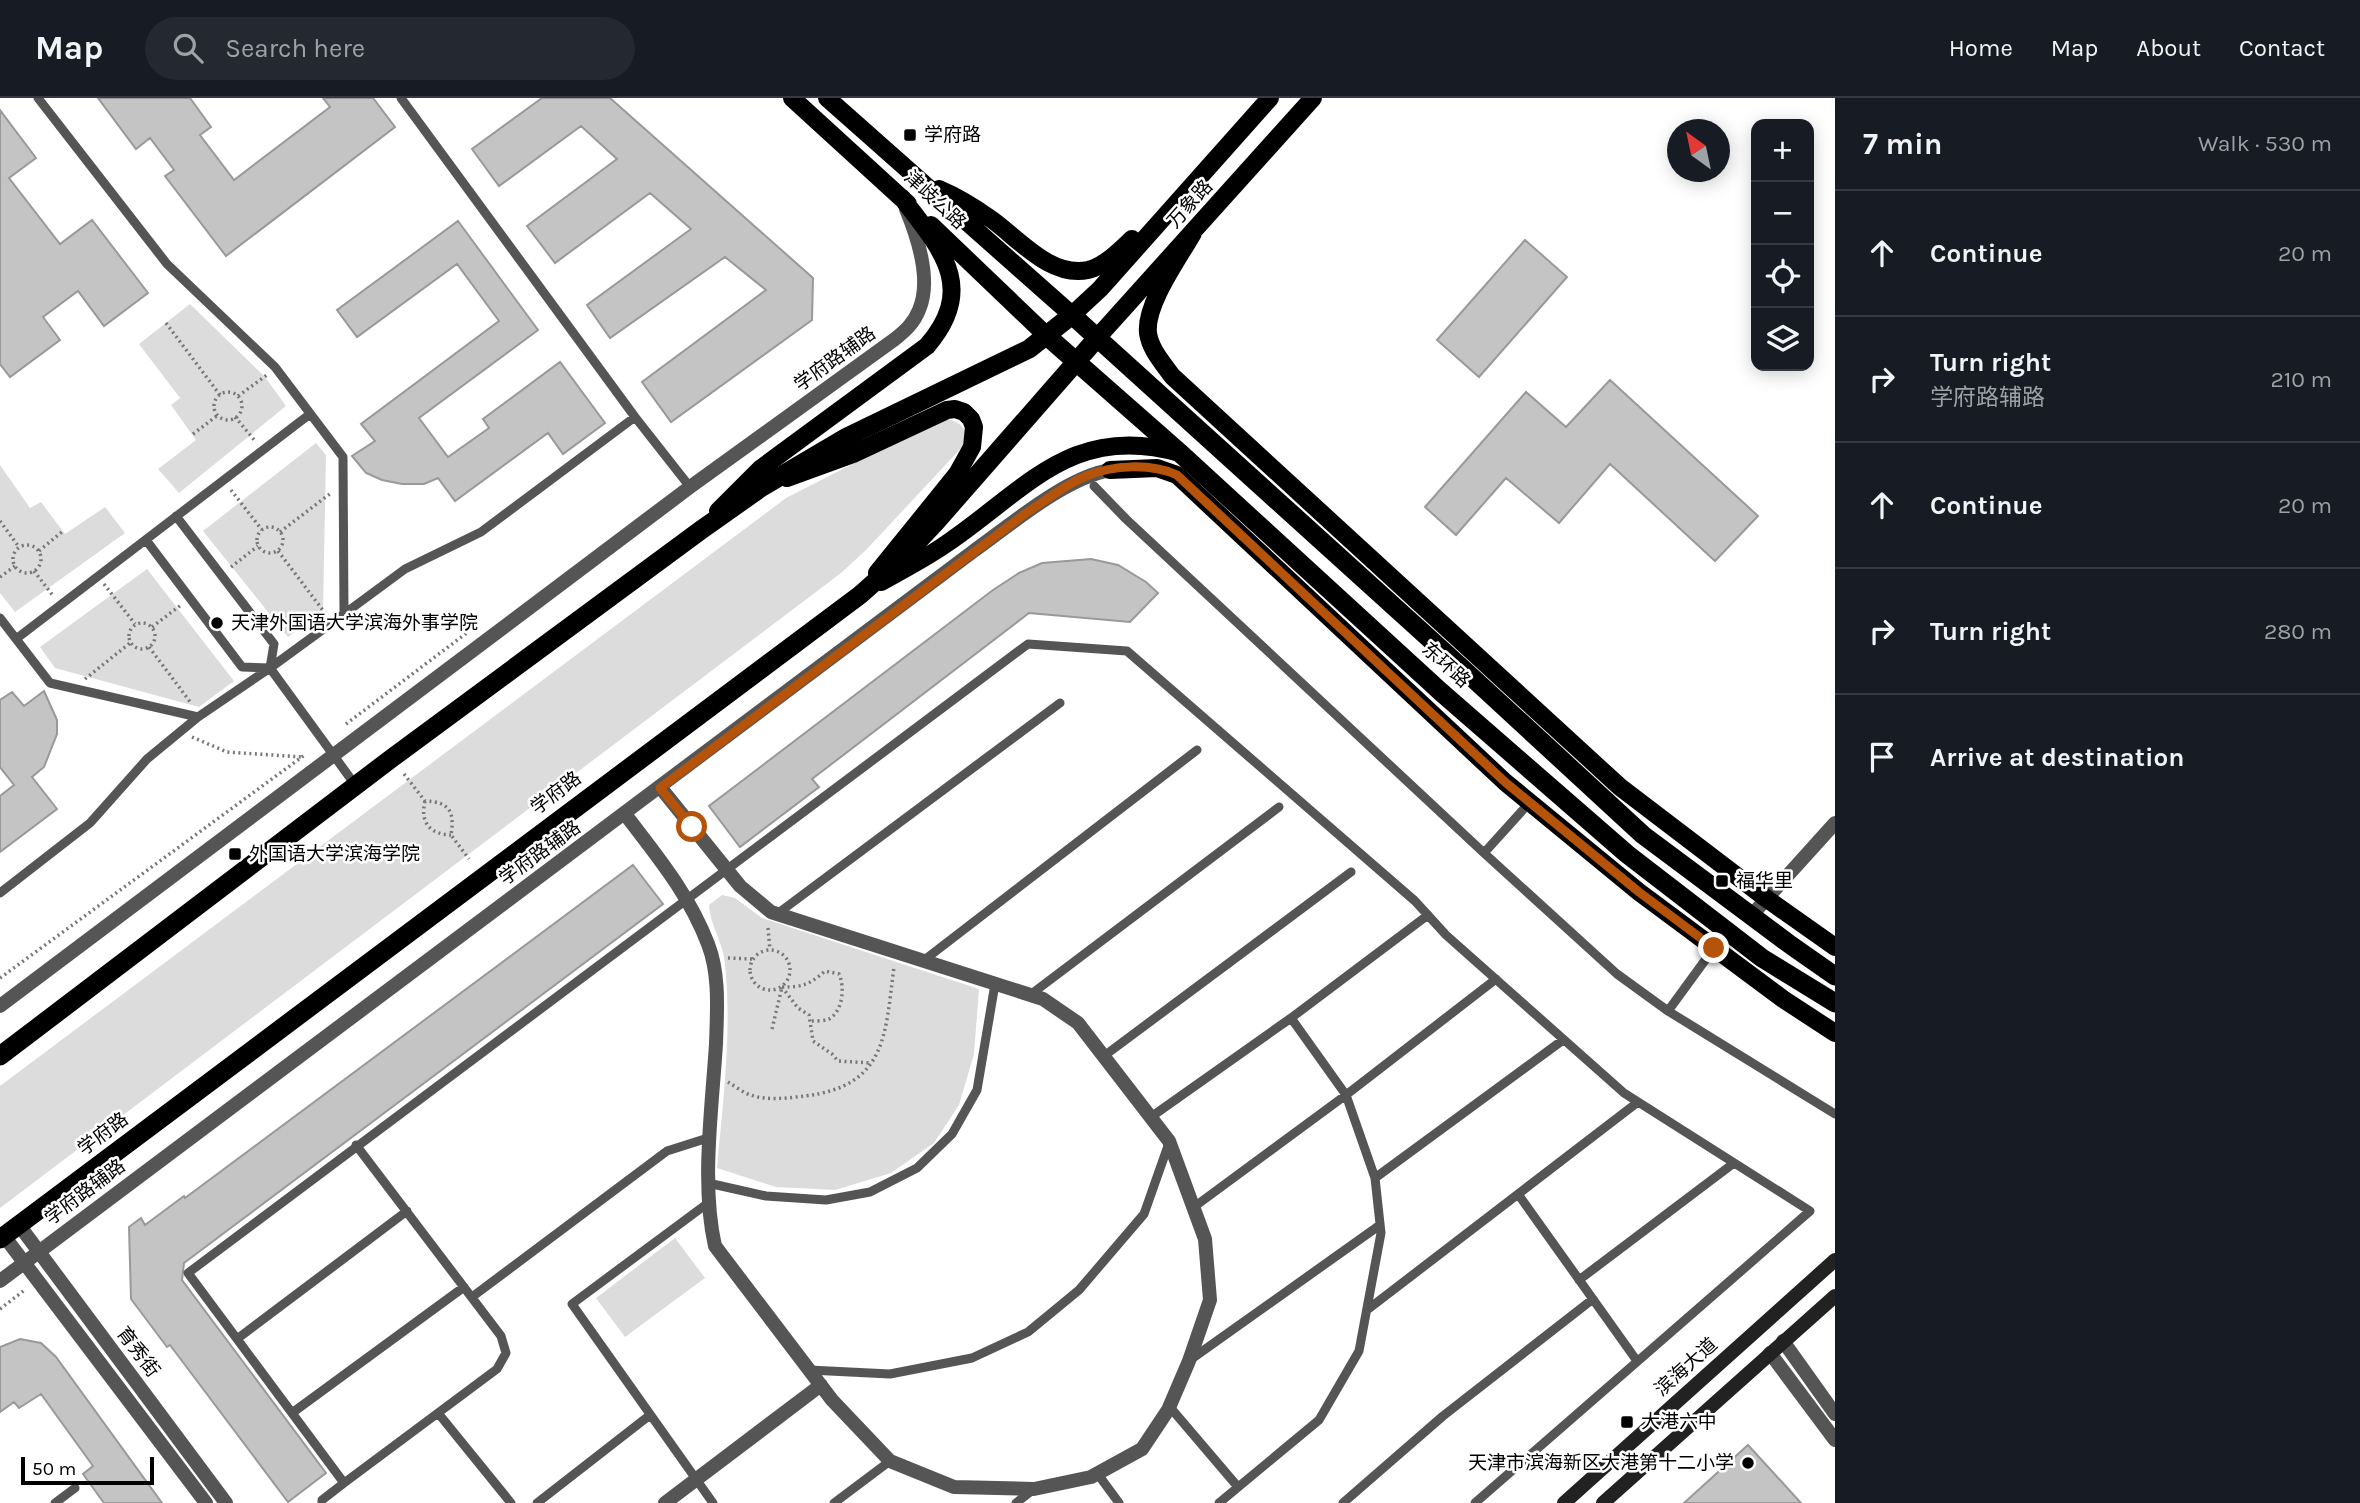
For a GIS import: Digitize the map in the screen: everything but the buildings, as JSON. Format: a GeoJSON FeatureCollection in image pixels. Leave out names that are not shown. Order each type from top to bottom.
{"type":"FeatureCollection","features":[{"type":"Feature","properties":{"kind":"highway"},"geometry":{"type":"LineString","coordinates":[[0,1056],[356,786],[762,486],[826,448],[1012,358],[1047,336],[1072,315]]}},
{"type":"Feature","properties":{"kind":"highway","name":"东环路"},"geometry":{"type":"LineString","coordinates":[[1072,315],[1464,669],[1643,835],[1835,976]]}},
{"type":"Feature","properties":{"kind":"highway","name":"东环路"},"geometry":{"type":"LineString","coordinates":[[1047,336],[1627,854],[1762,958],[1835,1003]]}},
{"type":"Feature","properties":{"kind":"highway","name":"学府路"},"geometry":{"type":"LineString","coordinates":[[8,1233],[860,595],[904,556],[936,522],[1097,338]]}},
{"type":"Feature","properties":{"kind":"main road","name":"津歧公路"},"geometry":{"type":"LineString","coordinates":[[792,98],[1047,336]]}},
{"type":"Feature","properties":{"kind":"main road","name":"津歧公路"},"geometry":{"type":"LineString","coordinates":[[827,98],[1072,315]]}},
{"type":"Feature","properties":{"kind":"main road","name":"万象路"},"geometry":{"type":"LineString","coordinates":[[1072,315],[1100,289],[1270,98]]}},
{"type":"Feature","properties":{"kind":"main road","name":"万象路"},"geometry":{"type":"LineString","coordinates":[[1097,338],[1313,98]]}},
{"type":"Feature","properties":{"kind":"main road"},"geometry":{"type":"LineString","coordinates":[[918,179],[971,205],[1044,260],[1071,270],[1089,270],[1103,263],[1174,207]]}},
{"type":"Feature","properties":{"kind":"main road"},"geometry":{"type":"LineString","coordinates":[[701,530],[761,470],[928,346],[946,321],[952,296],[951,275],[935,244],[902,198]]}},
{"type":"Feature","properties":{"kind":"main road"},"geometry":{"type":"LineString","coordinates":[[1193,233],[1155,300],[1149,321],[1148,333],[1152,346],[1172,376],[1620,787],[1835,947]]}},
{"type":"Feature","properties":{"kind":"main road"},"geometry":{"type":"LineString","coordinates":[[762,486],[853,454],[947,410],[964,412],[971,419],[974,427],[972,447],[957,474],[860,595]]}},
{"type":"Feature","properties":{"kind":"main road"},"geometry":{"type":"LineString","coordinates":[[860,595],[946,544],[1035,476],[1069,457],[1092,450],[1125,446],[1147,446],[1180,453]]}},
{"type":"Feature","properties":{"kind":"main road"},"geometry":{"type":"LineString","coordinates":[[1110,470],[1157,468],[1177,475],[1505,782],[1639,892],[1783,999],[1835,1033]]}},
{"type":"Feature","properties":{"kind":"main road","name":"滨海大道"},"geometry":{"type":"LineString","coordinates":[[1564,1503],[1835,1260]]}},
{"type":"Feature","properties":{"kind":"main road"},"geometry":{"type":"LineString","coordinates":[[1603,1503],[1835,1296]]}},
{"type":"Feature","properties":{"kind":"street","name":"学府路辅路"},"geometry":{"type":"LineString","coordinates":[[0,1006],[690,487],[910,326],[920,308],[924,278],[918,244],[902,198]]}},
{"type":"Feature","properties":{"kind":"street","name":"学府路辅路"},"geometry":{"type":"LineString","coordinates":[[0,1281],[218,1115],[1026,513],[1085,476],[1110,470]]}},
{"type":"Feature","properties":{"kind":"street"},"geometry":{"type":"LineString","coordinates":[[625,814],[688,898],[709,946],[718,996],[708,1183],[708,1217],[715,1246],[832,1400],[890,1461],[954,1487],[1034,1489],[1091,1477],[1142,1449],[1169,1406],[1189,1361],[1210,1300],[1205,1238],[1169,1141],[1078,1023],[1043,999],[771,912],[740,886],[660,788]]}},
{"type":"Feature","properties":{"kind":"street"},"geometry":{"type":"LineString","coordinates":[[1751,916],[1835,823]]}},
{"type":"Feature","properties":{"kind":"street","name":"育秀街"},"geometry":{"type":"LineString","coordinates":[[8,1233],[39,1252],[226,1503]]}},
{"type":"Feature","properties":{"kind":"street","name":"育秀街"},"geometry":{"type":"LineString","coordinates":[[8,1233],[24,1262],[206,1503]]}},
{"type":"Feature","properties":{"kind":"street"},"geometry":{"type":"LineString","coordinates":[[1783,1341],[1835,1414]]}},
{"type":"Feature","properties":{"kind":"street"},"geometry":{"type":"LineString","coordinates":[[1770,1353],[1835,1440]]}},
{"type":"Feature","properties":{"kind":"street"},"geometry":{"type":"LineString","coordinates":[[665,1503],[821,1385]]}},
{"type":"Feature","properties":{"kind":"lane"},"geometry":{"type":"LineString","coordinates":[[38,98],[167,264],[276,369],[343,457],[344,614]]}},
{"type":"Feature","properties":{"kind":"lane"},"geometry":{"type":"LineString","coordinates":[[401,98],[635,417],[690,487]]}},
{"type":"Feature","properties":{"kind":"lane"},"geometry":{"type":"LineString","coordinates":[[16,639],[310,414]]}},
{"type":"Feature","properties":{"kind":"lane"},"geometry":{"type":"LineString","coordinates":[[0,894],[90,823],[147,759],[198,717],[405,569],[481,532],[635,417]]}},
{"type":"Feature","properties":{"kind":"lane"},"geometry":{"type":"LineString","coordinates":[[1094,486],[1484,853],[1618,974],[1668,1011],[1835,1114]]}},
{"type":"Feature","properties":{"kind":"lane"},"geometry":{"type":"LineString","coordinates":[[176,516],[274,645],[270,668],[356,786]]}},
{"type":"Feature","properties":{"kind":"lane"},"geometry":{"type":"LineString","coordinates":[[146,540],[242,667],[270,668]]}},
{"type":"Feature","properties":{"kind":"lane"},"geometry":{"type":"LineString","coordinates":[[0,618],[50,683],[198,717]]}},
{"type":"Feature","properties":{"kind":"lane"},"geometry":{"type":"LineString","coordinates":[[344,1483],[188,1273],[1028,643],[1127,651],[1405,892],[1446,935],[1624,1093],[1810,1211],[1475,1503]]}},
{"type":"Feature","properties":{"kind":"lane"},"geometry":{"type":"LineString","coordinates":[[777,914],[1060,703]]}},
{"type":"Feature","properties":{"kind":"lane"},"geometry":{"type":"LineString","coordinates":[[923,961],[1197,750]]}},
{"type":"Feature","properties":{"kind":"lane"},"geometry":{"type":"LineString","coordinates":[[1484,853],[1530,802]]}},
{"type":"Feature","properties":{"kind":"lane"},"geometry":{"type":"LineString","coordinates":[[1030,995],[1279,807]]}},
{"type":"Feature","properties":{"kind":"lane"},"geometry":{"type":"LineString","coordinates":[[1104,1056],[1351,872]]}},
{"type":"Feature","properties":{"kind":"lane"},"geometry":{"type":"LineString","coordinates":[[1151,1117],[1291,1018],[1428,915]]}},
{"type":"Feature","properties":{"kind":"lane"},"geometry":{"type":"LineString","coordinates":[[1668,1011],[1714,948],[1731,934]]}},
{"type":"Feature","properties":{"kind":"lane"},"geometry":{"type":"LineString","coordinates":[[1194,1207],[1346,1095],[1496,979]]}},
{"type":"Feature","properties":{"kind":"lane"},"geometry":{"type":"LineString","coordinates":[[708,1183],[766,1196],[826,1200],[870,1192],[918,1168],[952,1134],[977,1090],[995,984]]}},
{"type":"Feature","properties":{"kind":"lane"},"geometry":{"type":"LineString","coordinates":[[1219,1503],[1319,1420],[1359,1351],[1381,1233],[1375,1178],[1346,1095],[1291,1018]]}},
{"type":"Feature","properties":{"kind":"lane"},"geometry":{"type":"LineString","coordinates":[[1375,1178],[1563,1040]]}},
{"type":"Feature","properties":{"kind":"lane"},"geometry":{"type":"LineString","coordinates":[[1367,1310],[1638,1102]]}},
{"type":"Feature","properties":{"kind":"lane"},"geometry":{"type":"LineString","coordinates":[[472,1297],[667,1151],[711,1138]]}},
{"type":"Feature","properties":{"kind":"lane"},"geometry":{"type":"LineString","coordinates":[[809,1370],[890,1374],[972,1358],[1028,1332],[1079,1290],[1144,1214],[1169,1141]]}},
{"type":"Feature","properties":{"kind":"lane"},"geometry":{"type":"LineString","coordinates":[[322,1503],[322,1500],[344,1483],[497,1369],[506,1353],[502,1336],[356,1145]]}},
{"type":"Feature","properties":{"kind":"lane"},"geometry":{"type":"LineString","coordinates":[[1579,1280],[1734,1163]]}},
{"type":"Feature","properties":{"kind":"lane"},"geometry":{"type":"LineString","coordinates":[[1518,1194],[1637,1361]]}},
{"type":"Feature","properties":{"kind":"lane"},"geometry":{"type":"LineString","coordinates":[[708,1203],[572,1304],[713,1503]]}},
{"type":"Feature","properties":{"kind":"lane"},"geometry":{"type":"LineString","coordinates":[[237,1339],[407,1211]]}},
{"type":"Feature","properties":{"kind":"lane"},"geometry":{"type":"LineString","coordinates":[[1189,1361],[1380,1225]]}},
{"type":"Feature","properties":{"kind":"lane"},"geometry":{"type":"LineString","coordinates":[[292,1413],[464,1287]]}},
{"type":"Feature","properties":{"kind":"lane"},"geometry":{"type":"LineString","coordinates":[[1343,1503],[1443,1416],[1593,1299]]}},
{"type":"Feature","properties":{"kind":"lane"},"geometry":{"type":"LineString","coordinates":[[1169,1406],[1238,1487]]}},
{"type":"Feature","properties":{"kind":"lane"},"geometry":{"type":"LineString","coordinates":[[438,1413],[511,1503]]}},
{"type":"Feature","properties":{"kind":"lane"},"geometry":{"type":"LineString","coordinates":[[537,1503],[650,1415]]}},
{"type":"Feature","properties":{"kind":"lane"},"geometry":{"type":"LineString","coordinates":[[834,1503],[890,1461]]}},
{"type":"Feature","properties":{"kind":"lane"},"geometry":{"type":"LineString","coordinates":[[1097,1474],[1119,1503]]}},
{"type":"Feature","properties":{"kind":"lane"},"geometry":{"type":"LineString","coordinates":[[55,1503],[75,1488]]}},
{"type":"Feature","properties":{"kind":"lane"},"geometry":{"type":"LineString","coordinates":[[1016,1503],[1034,1489]]}},
{"type":"Feature","properties":{"kind":"path"},"geometry":{"type":"LineString","coordinates":[[166,323],[220,395]]}},
{"type":"Feature","properties":{"kind":"path"},"geometry":{"type":"LineString","coordinates":[[238,396],[276,369]]}},
{"type":"Feature","properties":{"kind":"path"},"geometry":{"type":"LineString","coordinates":[[230,392],[238,396],[241,410],[235,417],[226,419],[218,415],[214,403],[220,395],[230,392]]}},
{"type":"Feature","properties":{"kind":"path"},"geometry":{"type":"LineString","coordinates":[[193,434],[218,415]]}},
{"type":"Feature","properties":{"kind":"path"},"geometry":{"type":"LineString","coordinates":[[235,417],[263,450]]}},
{"type":"Feature","properties":{"kind":"path"},"geometry":{"type":"LineString","coordinates":[[224,480],[262,530]]}},
{"type":"Feature","properties":{"kind":"path"},"geometry":{"type":"LineString","coordinates":[[280,533],[343,484]]}},
{"type":"Feature","properties":{"kind":"path"},"geometry":{"type":"LineString","coordinates":[[0,521],[19,547]]}},
{"type":"Feature","properties":{"kind":"path"},"geometry":{"type":"LineString","coordinates":[[274,528],[280,533],[283,540],[278,551],[264,552],[258,546],[257,538],[262,530],[274,528]]}},
{"type":"Feature","properties":{"kind":"path"},"geometry":{"type":"LineString","coordinates":[[39,551],[63,531]]}},
{"type":"Feature","properties":{"kind":"path"},"geometry":{"type":"LineString","coordinates":[[27,544],[39,551],[41,560],[34,571],[24,573],[15,566],[13,555],[19,547],[27,544]]}},
{"type":"Feature","properties":{"kind":"path"},"geometry":{"type":"LineString","coordinates":[[220,575],[258,546]]}},
{"type":"Feature","properties":{"kind":"path"},"geometry":{"type":"LineString","coordinates":[[278,551],[332,623]]}},
{"type":"Feature","properties":{"kind":"path"},"geometry":{"type":"LineString","coordinates":[[0,577],[15,566]]}},
{"type":"Feature","properties":{"kind":"path"},"geometry":{"type":"LineString","coordinates":[[34,571],[60,605]]}},
{"type":"Feature","properties":{"kind":"path"},"geometry":{"type":"LineString","coordinates":[[98,576],[135,624]]}},
{"type":"Feature","properties":{"kind":"path"},"geometry":{"type":"LineString","coordinates":[[152,627],[190,599]]}},
{"type":"Feature","properties":{"kind":"path"},"geometry":{"type":"LineString","coordinates":[[144,622],[152,627],[155,640],[149,647],[137,648],[131,643],[129,631],[135,624],[144,622]]}},
{"type":"Feature","properties":{"kind":"path"},"geometry":{"type":"LineString","coordinates":[[0,978],[469,631]]}},
{"type":"Feature","properties":{"kind":"path"},"geometry":{"type":"LineString","coordinates":[[73,688],[131,643]]}},
{"type":"Feature","properties":{"kind":"path"},"geometry":{"type":"LineString","coordinates":[[149,647],[194,706],[198,717]]}},
{"type":"Feature","properties":{"kind":"path"},"geometry":{"type":"LineString","coordinates":[[180,732],[227,752],[302,757]]}},
{"type":"Feature","properties":{"kind":"path"},"geometry":{"type":"LineString","coordinates":[[404,774],[425,801],[440,803],[451,813],[451,835],[469,859]]}},
{"type":"Feature","properties":{"kind":"path"},"geometry":{"type":"LineString","coordinates":[[425,801],[423,816],[428,828],[440,834],[451,835]]}},
{"type":"Feature","properties":{"kind":"path"},"geometry":{"type":"LineString","coordinates":[[770,950],[768,925],[777,914]]}},
{"type":"Feature","properties":{"kind":"path"},"geometry":{"type":"LineString","coordinates":[[711,959],[753,959],[770,950],[782,954],[790,964],[789,977],[782,987],[772,1029]]}},
{"type":"Feature","properties":{"kind":"path"},"geometry":{"type":"LineString","coordinates":[[714,1074],[751,1096],[785,1099],[825,1094],[849,1085],[873,1063],[886,1030],[896,952]]}},
{"type":"Feature","properties":{"kind":"path"},"geometry":{"type":"LineString","coordinates":[[753,959],[750,973],[757,985],[769,990],[801,987],[813,982],[825,971],[839,974],[843,983],[838,1009],[829,1018],[810,1021]]}},
{"type":"Feature","properties":{"kind":"path"},"geometry":{"type":"LineString","coordinates":[[782,987],[798,1008],[809,1015],[813,1041],[838,1061],[873,1063]]}},
{"type":"Feature","properties":{"kind":"shaded area"},"geometry":{"type":"Polygon","coordinates":[[[190,304],[265,377],[286,406],[179,493],[158,469],[196,440],[171,405],[180,398],[139,344],[190,304]]]}},
{"type":"Feature","properties":{"kind":"shaded area"},"geometry":{"type":"Polygon","coordinates":[[[941,419],[954,421],[965,430],[964,445],[841,573],[0,1208],[0,1086],[786,498],[941,419]]]}},
{"type":"Feature","properties":{"kind":"shaded area"},"geometry":{"type":"Polygon","coordinates":[[[316,443],[326,455],[323,611],[288,637],[203,531],[316,443]]]}},
{"type":"Feature","properties":{"kind":"shaded area"},"geometry":{"type":"Polygon","coordinates":[[[0,465],[30,508],[41,502],[65,534],[105,507],[125,533],[15,612],[0,593],[0,465]]]}},
{"type":"Feature","properties":{"kind":"shaded area"},"geometry":{"type":"Polygon","coordinates":[[[147,569],[234,681],[199,707],[55,668],[40,647],[147,569]]]}},
{"type":"Feature","properties":{"kind":"shaded area"},"geometry":{"type":"Polygon","coordinates":[[[722,895],[735,898],[762,918],[979,989],[974,1054],[959,1105],[934,1143],[891,1173],[835,1190],[776,1187],[717,1168],[728,1009],[724,957],[709,905],[722,895]]]}},
{"type":"Feature","properties":{"kind":"shaded area"},"geometry":{"type":"Polygon","coordinates":[[[675,1238],[705,1278],[625,1337],[596,1298],[675,1238]]]}},
{"type":"Feature","properties":{"kind":"place","name":"学府路"},"geometry":{"type":"Point","coordinates":[910,135]}},
{"type":"Feature","properties":{"kind":"place","name":"天津外国语大学滨海外事学院"},"geometry":{"type":"Point","coordinates":[217,623]}},
{"type":"Feature","properties":{"kind":"place","name":"外国语大学滨海学院"},"geometry":{"type":"Point","coordinates":[235,854]}},
{"type":"Feature","properties":{"kind":"place","name":"福华里"},"geometry":{"type":"Point","coordinates":[1722,881]}},
{"type":"Feature","properties":{"kind":"place","name":"大港六中"},"geometry":{"type":"Point","coordinates":[1627,1422]}},
{"type":"Feature","properties":{"kind":"place","name":"天津市滨海新区大港第十二小学"},"geometry":{"type":"Point","coordinates":[1748,1463]}},
{"type":"Feature","properties":{"kind":"route"},"geometry":{"type":"LineString","coordinates":[[692,827],[660,788],[1026,513],[1085,476],[1126,468],[1157,468],[1177,475],[1505,782],[1639,892],[1714,948]]}}]}
